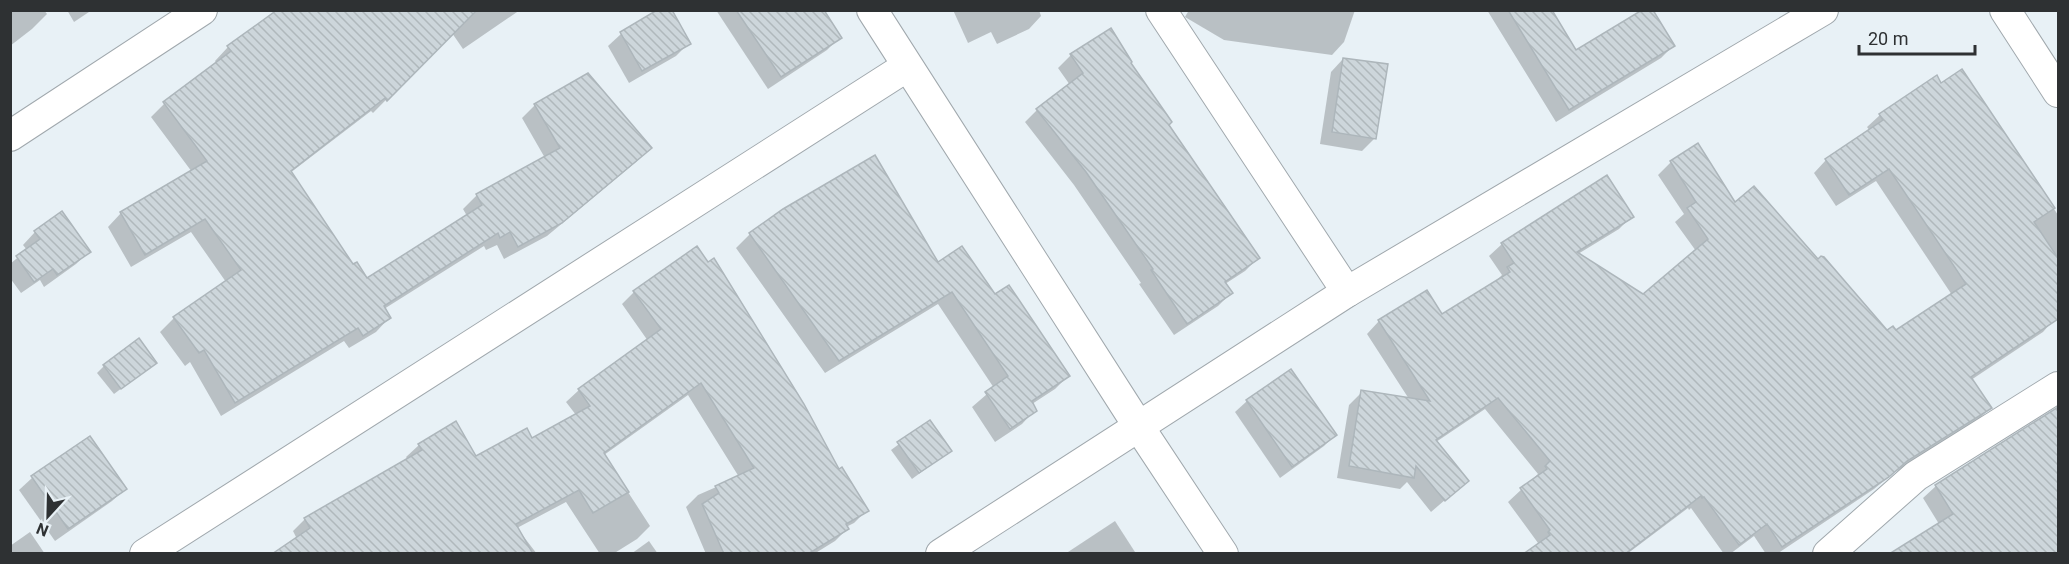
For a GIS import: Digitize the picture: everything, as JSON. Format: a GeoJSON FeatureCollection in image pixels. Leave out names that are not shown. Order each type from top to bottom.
{"type":"FeatureCollection","features":[{"type":"Feature","properties":{"kind":"street"},"geometry":{"type":"LineString","coordinates":[[10,136],[202,10]]}},
{"type":"Feature","properties":{"kind":"street"},"geometry":{"type":"LineString","coordinates":[[872,10],[906,67],[1222,554]]}},
{"type":"Feature","properties":{"kind":"street"},"geometry":{"type":"LineString","coordinates":[[1161,10],[1347,292]]}},
{"type":"Feature","properties":{"kind":"street"},"geometry":{"type":"LineString","coordinates":[[941,554],[1347,292],[1823,10]]}},
{"type":"Feature","properties":{"kind":"street"},"geometry":{"type":"LineString","coordinates":[[2005,10],[2058,92]]}},
{"type":"Feature","properties":{"kind":"street"},"geometry":{"type":"LineString","coordinates":[[145,554],[906,67]]}},
{"type":"Feature","properties":{"kind":"street"},"geometry":{"type":"LineString","coordinates":[[1828,554],[1916,476],[2058,387]]}},
{"type":"Feature","properties":{"kind":"building"},"geometry":{"type":"Polygon","coordinates":[[[277,10],[477,10],[387,101],[385,98],[291,171],[353,264],[357,262],[367,278],[482,205],[476,194],[560,148],[534,104],[588,73],[652,148],[562,223],[518,247],[510,232],[500,238],[498,233],[384,306],[391,318],[363,336],[358,328],[235,403],[204,350],[199,353],[173,317],[241,270],[205,219],[145,255],[120,212],[207,161],[163,102],[231,51],[227,46],[277,10]]]}},
{"type":"Feature","properties":{"kind":"building"},"geometry":{"type":"Polygon","coordinates":[[[657,10],[672,10],[691,44],[642,71],[620,32],[657,10]]]}},
{"type":"Feature","properties":{"kind":"building"},"geometry":{"type":"Polygon","coordinates":[[[736,10],[824,10],[842,38],[781,77],[736,10]]]}},
{"type":"Feature","properties":{"kind":"building"},"geometry":{"type":"Polygon","coordinates":[[[1508,10],[1552,10],[1576,50],[1642,10],[1653,10],[1675,46],[1569,110],[1508,10]]]}},
{"type":"Feature","properties":{"kind":"building"},"geometry":{"type":"Polygon","coordinates":[[[1111,28],[1131,63],[1172,122],[1169,125],[1260,258],[1225,282],[1233,293],[1187,324],[1151,270],[1153,269],[1086,172],[1036,109],[1083,73],[1070,54],[1111,28]]]}},
{"type":"Feature","properties":{"kind":"building"},"geometry":{"type":"Polygon","coordinates":[[[1343,58],[1388,64],[1376,139],[1332,132],[1343,58]]]}},
{"type":"Feature","properties":{"kind":"building"},"geometry":{"type":"Polygon","coordinates":[[[1962,69],[2055,208],[2034,222],[2058,258],[2058,319],[1971,377],[1992,408],[1907,461],[1889,477],[1782,547],[1767,524],[1739,545],[1701,496],[1625,554],[1523,554],[1550,535],[1548,532],[1550,530],[1520,488],[1547,469],[1545,466],[1550,461],[1498,398],[1436,440],[1469,481],[1445,501],[1416,466],[1414,478],[1349,466],[1361,390],[1430,401],[1378,320],[1427,290],[1442,314],[1510,272],[1507,267],[1514,263],[1501,243],[1607,175],[1634,217],[1577,252],[1643,294],[1708,239],[1687,208],[1696,202],[1670,161],[1698,143],[1735,202],[1754,186],[1818,259],[1821,256],[1824,257],[1887,330],[1893,326],[1896,330],[1966,284],[1889,169],[1849,195],[1825,159],[1883,120],[1879,114],[1937,75],[1941,83],[1962,69]]]}},
{"type":"Feature","properties":{"kind":"building"},"geometry":{"type":"Polygon","coordinates":[[[875,155],[938,262],[962,246],[995,294],[1009,285],[1070,376],[1032,401],[1037,411],[1010,429],[985,392],[1008,376],[952,292],[839,361],[749,233],[783,209],[875,155]]]}},
{"type":"Feature","properties":{"kind":"building"},"geometry":{"type":"Polygon","coordinates":[[[62,211],[91,252],[57,275],[53,269],[34,282],[16,256],[40,239],[34,231],[62,211]]]}},
{"type":"Feature","properties":{"kind":"building"},"geometry":{"type":"Polygon","coordinates":[[[697,246],[708,262],[714,258],[804,404],[839,469],[842,467],[869,511],[846,524],[849,529],[808,554],[724,554],[702,504],[719,493],[715,486],[754,468],[701,383],[604,453],[629,492],[593,513],[579,490],[516,524],[533,554],[272,554],[310,528],[304,518],[422,450],[418,444],[456,421],[476,456],[527,428],[532,438],[590,406],[578,389],[661,329],[633,291],[697,246]]]}},
{"type":"Feature","properties":{"kind":"building"},"geometry":{"type":"Polygon","coordinates":[[[139,338],[157,363],[121,389],[103,365],[139,338]]]}},
{"type":"Feature","properties":{"kind":"building"},"geometry":{"type":"Polygon","coordinates":[[[1291,369],[1337,435],[1292,467],[1246,400],[1291,369]]]}},
{"type":"Feature","properties":{"kind":"building"},"geometry":{"type":"Polygon","coordinates":[[[2058,407],[2058,554],[1889,554],[1953,514],[1935,485],[2058,407]]]}},
{"type":"Feature","properties":{"kind":"building"},"geometry":{"type":"Polygon","coordinates":[[[930,420],[952,451],[919,473],[897,442],[930,420]]]}},
{"type":"Feature","properties":{"kind":"building"},"geometry":{"type":"Polygon","coordinates":[[[90,436],[127,489],[68,529],[31,476],[90,436]]]}}]}
